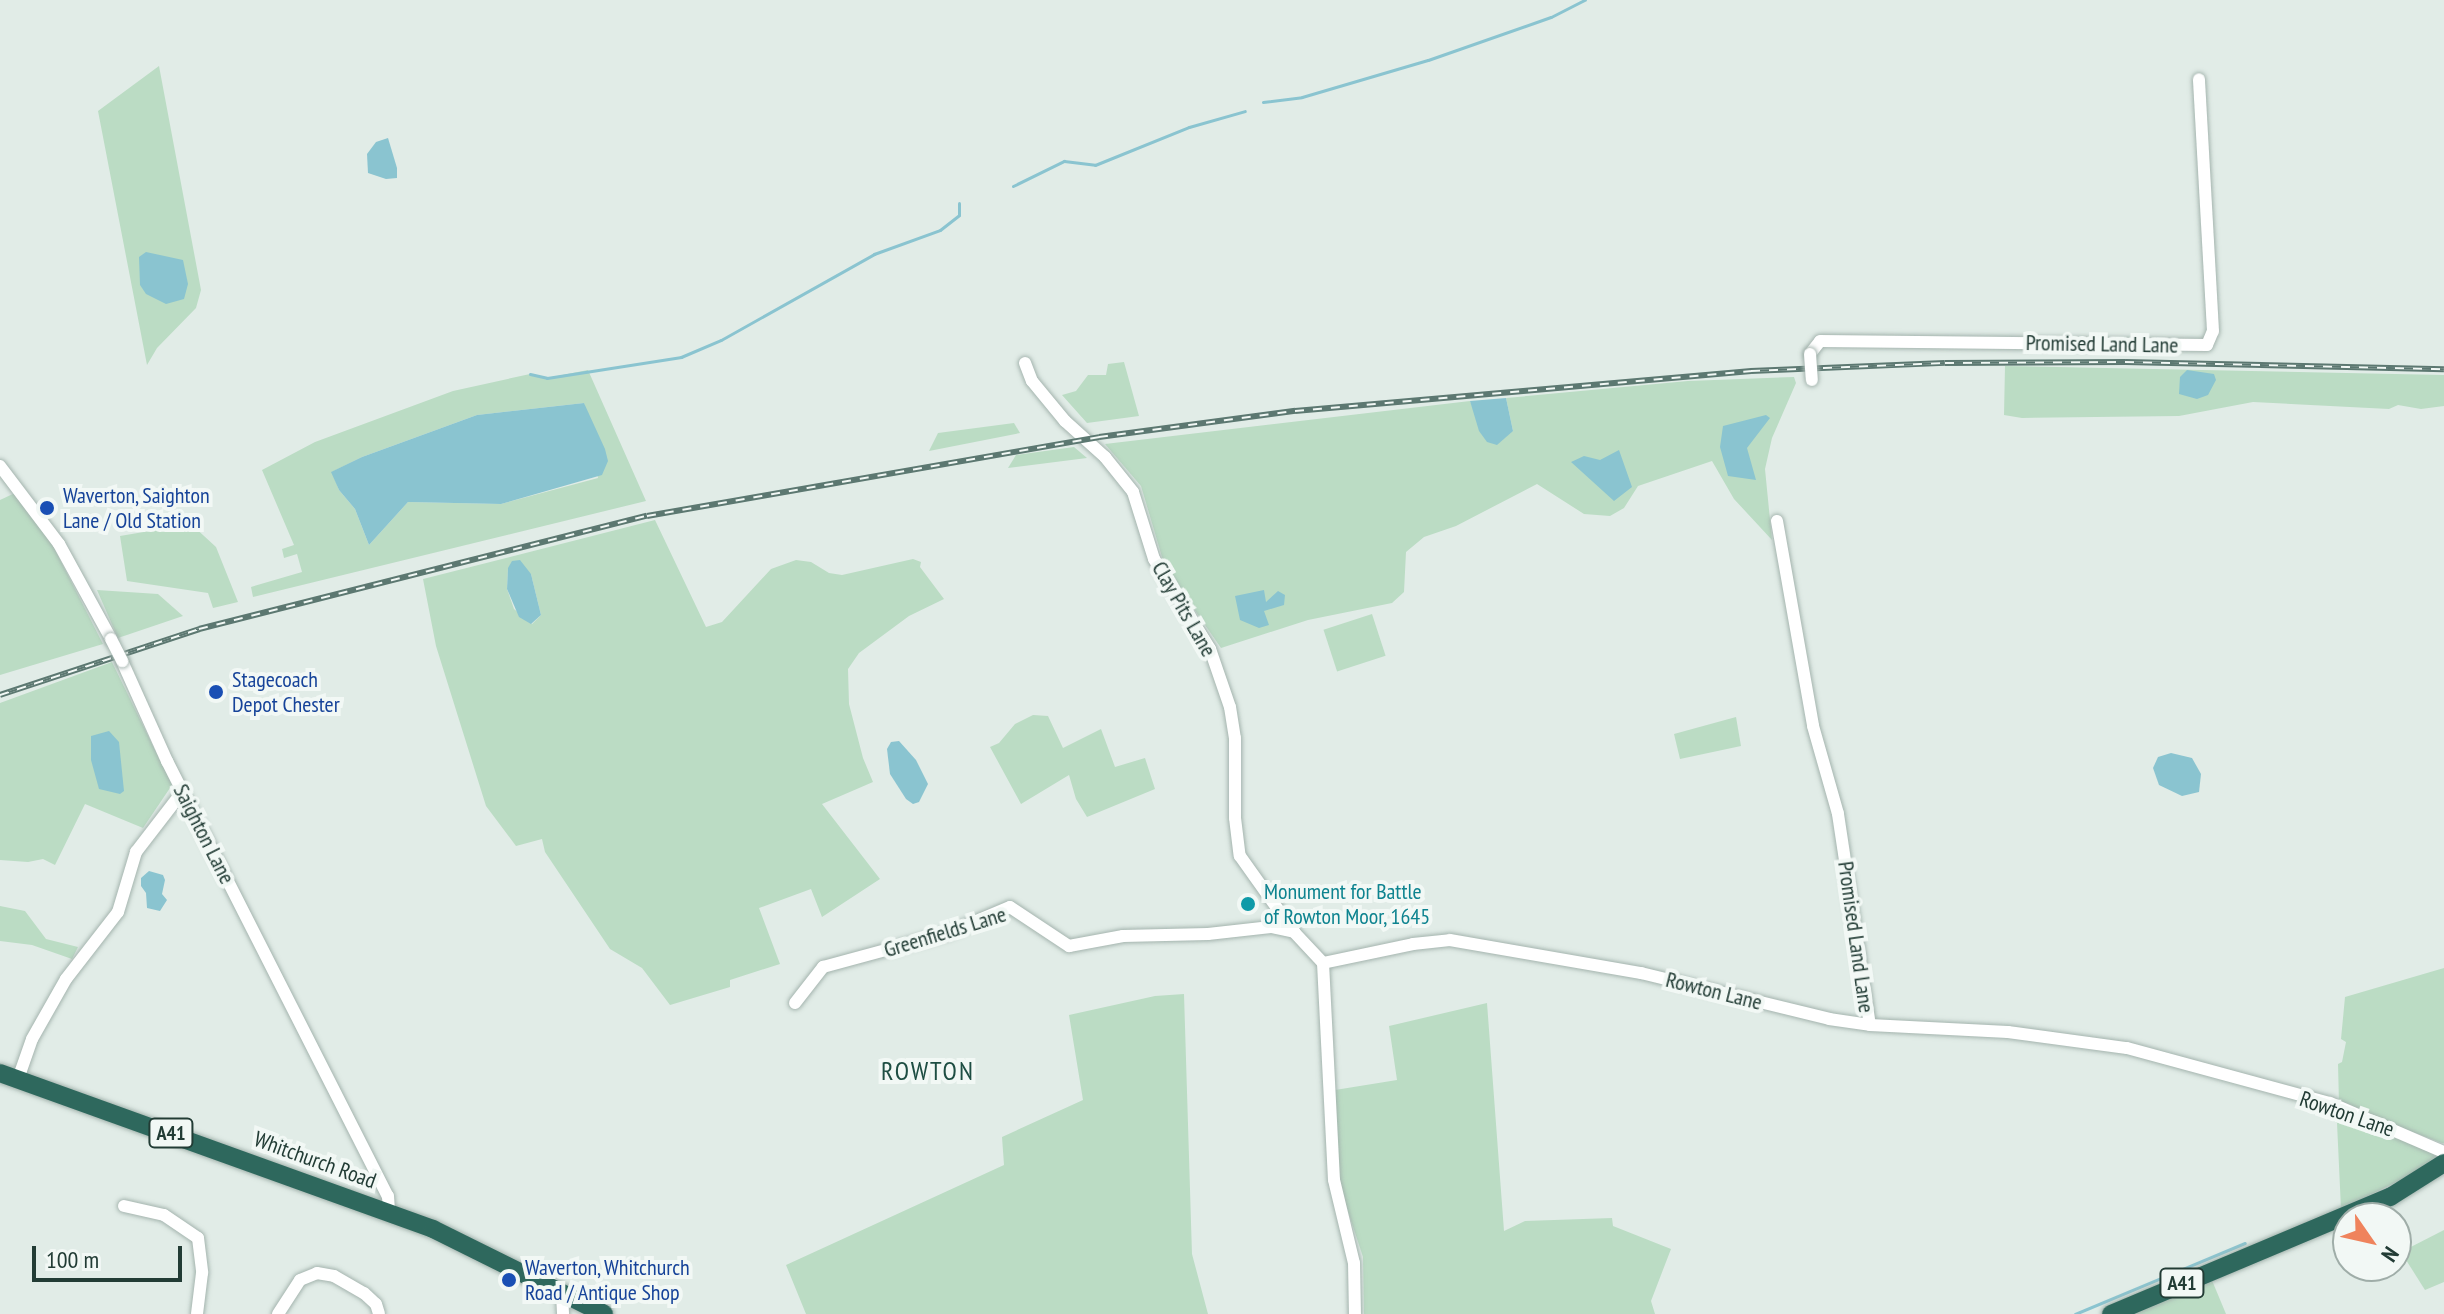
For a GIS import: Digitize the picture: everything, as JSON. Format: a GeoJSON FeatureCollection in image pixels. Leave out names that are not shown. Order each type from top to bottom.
{"type":"FeatureCollection","features":[{"type":"Feature","properties":{"kind":"highway","name":"Whitchurch Road"},"geometry":{"type":"LineString","coordinates":[[9,1076],[433,1229],[604,1314]]}},
{"type":"Feature","properties":{"kind":"highway","name":"A41"},"geometry":{"type":"LineString","coordinates":[[2111,1314],[2390,1197],[2444,1163]]}},
{"type":"Feature","properties":{"kind":"street","name":"Promised Land Lane"},"geometry":{"type":"LineString","coordinates":[[1812,380],[1810,354],[1820,341],[2207,345],[2213,331],[2199,79]]}},
{"type":"Feature","properties":{"kind":"street","name":"Clay Pits Lane"},"geometry":{"type":"LineString","coordinates":[[1025,363],[1032,381],[1065,421],[1105,457],[1133,492],[1154,559],[1210,649],[1230,707],[1235,738],[1235,818],[1240,856],[1294,932],[1323,963]]}},
{"type":"Feature","properties":{"kind":"street","name":"Saighton Lane"},"geometry":{"type":"LineString","coordinates":[[0,466],[59,544],[111,639],[183,791],[388,1196],[389,1212]]}},
{"type":"Feature","properties":{"kind":"street","name":"Promised Land Lane"},"geometry":{"type":"LineString","coordinates":[[1777,521],[1813,726],[1838,814],[1870,1025]]}},
{"type":"Feature","properties":{"kind":"street"},"geometry":{"type":"LineString","coordinates":[[9,1076],[66,979],[118,912],[136,852],[183,791]]}},
{"type":"Feature","properties":{"kind":"street","name":"Greenfields Lane"},"geometry":{"type":"LineString","coordinates":[[795,1003],[823,967],[948,933],[1010,907],[1069,946],[1123,936],[1208,934],[1271,927],[1294,932]]}},
{"type":"Feature","properties":{"kind":"street","name":"Rowton Lane"},"geometry":{"type":"LineString","coordinates":[[1323,963],[1413,944],[1450,940],[1641,973],[1829,1019],[1870,1025],[2008,1032],[2127,1048],[2330,1103],[2444,1152]]}},
{"type":"Feature","properties":{"kind":"street"},"geometry":{"type":"LineString","coordinates":[[1323,963],[1334,1180],[1354,1263],[1355,1314]]}},
{"type":"Feature","properties":{"kind":"street"},"geometry":{"type":"LineString","coordinates":[[124,1206],[164,1215],[198,1238],[202,1273],[197,1314]]}},
{"type":"Feature","properties":{"kind":"street"},"geometry":{"type":"LineString","coordinates":[[278,1314],[300,1280],[317,1273],[334,1276],[364,1293],[376,1304],[379,1314]]}},
{"type":"Feature","properties":{"kind":"street"},"geometry":{"type":"LineString","coordinates":[[562,1294],[563,1314]]}},
{"type":"Feature","properties":{"kind":"green space"},"geometry":{"type":"Polygon","coordinates":[[[159,66],[201,290],[196,308],[157,348],[147,365],[98,111],[159,66]]]}},
{"type":"Feature","properties":{"kind":"green space"},"geometry":{"type":"Polygon","coordinates":[[[1124,362],[1139,416],[1087,423],[1062,395],[1076,391],[1088,375],[1106,375],[1108,364],[1124,362]]]}},
{"type":"Feature","properties":{"kind":"green space"},"geometry":{"type":"Polygon","coordinates":[[[2005,366],[2444,375],[2444,406],[2421,409],[2398,405],[2389,409],[2253,402],[2179,416],[2022,418],[2004,415],[2005,366]]]}},
{"type":"Feature","properties":{"kind":"green space"},"geometry":{"type":"Polygon","coordinates":[[[588,370],[646,501],[253,597],[251,587],[302,572],[297,554],[284,558],[282,549],[294,545],[262,470],[315,442],[453,391],[530,374],[547,378],[588,370]],[[584,403],[477,415],[362,457],[332,472],[339,490],[355,509],[369,545],[408,502],[501,504],[598,478],[584,403]]]}},
{"type":"Feature","properties":{"kind":"green space"},"geometry":{"type":"Polygon","coordinates":[[[1794,377],[1796,383],[1772,438],[1765,469],[1772,540],[1734,499],[1712,461],[1638,486],[1624,508],[1610,516],[1584,514],[1537,484],[1456,526],[1424,537],[1406,552],[1404,592],[1392,603],[1308,620],[1221,648],[1165,567],[1141,486],[1105,444],[1470,401],[1485,437],[1513,431],[1506,398],[1688,381],[1794,377]]]}},
{"type":"Feature","properties":{"kind":"green space"},"geometry":{"type":"Polygon","coordinates":[[[1014,423],[1020,433],[929,451],[938,433],[1014,423]]]}},
{"type":"Feature","properties":{"kind":"green space"},"geometry":{"type":"Polygon","coordinates":[[[1074,447],[1087,458],[1008,468],[1016,455],[1074,447]]]}},
{"type":"Feature","properties":{"kind":"green space"},"geometry":{"type":"Polygon","coordinates":[[[15,493],[50,540],[103,644],[0,675],[0,500],[15,493]]]}},
{"type":"Feature","properties":{"kind":"green space"},"geometry":{"type":"Polygon","coordinates":[[[655,520],[706,627],[722,622],[771,569],[796,560],[811,562],[829,573],[842,575],[913,559],[921,562],[920,567],[944,599],[909,616],[859,653],[848,669],[849,704],[863,758],[873,782],[822,804],[880,879],[822,917],[811,889],[759,908],[780,964],[730,980],[730,987],[670,1005],[642,968],[610,949],[545,852],[542,839],[516,846],[486,806],[436,646],[423,579],[655,520]],[[508,568],[507,589],[514,609],[532,624],[541,615],[531,574],[508,568]]]}},
{"type":"Feature","properties":{"kind":"green space"},"geometry":{"type":"Polygon","coordinates":[[[191,524],[216,547],[238,602],[213,608],[208,593],[127,581],[120,536],[191,524]]]}},
{"type":"Feature","properties":{"kind":"green space"},"geometry":{"type":"Polygon","coordinates":[[[97,590],[158,594],[183,616],[118,638],[97,590]]]}},
{"type":"Feature","properties":{"kind":"green space"},"geometry":{"type":"Polygon","coordinates":[[[1372,614],[1386,656],[1337,672],[1323,630],[1372,614]]]}},
{"type":"Feature","properties":{"kind":"green space"},"geometry":{"type":"Polygon","coordinates":[[[112,662],[172,785],[143,828],[85,804],[55,865],[43,859],[28,862],[0,860],[0,703],[112,662]]]}},
{"type":"Feature","properties":{"kind":"green space"},"geometry":{"type":"Polygon","coordinates":[[[1033,715],[1048,716],[1063,748],[1101,729],[1115,767],[1145,758],[1155,789],[1087,817],[1076,799],[1069,775],[1021,804],[990,747],[999,743],[1015,724],[1033,715]]]}},
{"type":"Feature","properties":{"kind":"green space"},"geometry":{"type":"Polygon","coordinates":[[[1736,717],[1741,746],[1680,759],[1674,734],[1736,717]]]}},
{"type":"Feature","properties":{"kind":"green space"},"geometry":{"type":"Polygon","coordinates":[[[0,906],[25,911],[46,939],[78,947],[72,959],[32,945],[0,941],[0,906]]]}},
{"type":"Feature","properties":{"kind":"green space"},"geometry":{"type":"Polygon","coordinates":[[[2444,968],[2442,1143],[2339,1104],[2338,1064],[2342,1062],[2346,1042],[2341,1039],[2345,997],[2444,968]]]}},
{"type":"Feature","properties":{"kind":"green space"},"geometry":{"type":"Polygon","coordinates":[[[1184,994],[1192,1254],[1208,1314],[806,1314],[786,1265],[1004,1165],[1002,1137],[1083,1100],[1069,1015],[1155,996],[1184,994]]]}},
{"type":"Feature","properties":{"kind":"green space"},"geometry":{"type":"Polygon","coordinates":[[[1487,1003],[1504,1231],[1525,1221],[1612,1218],[1613,1226],[1671,1249],[1651,1301],[1655,1314],[1364,1314],[1363,1257],[1339,1184],[1335,1090],[1397,1080],[1389,1026],[1487,1003]]]}},
{"type":"Feature","properties":{"kind":"green space"},"geometry":{"type":"Polygon","coordinates":[[[2312,1106],[2333,1109],[2431,1150],[2435,1157],[2413,1174],[2355,1202],[2341,1202],[2337,1123],[2312,1106]]]}},
{"type":"Feature","properties":{"kind":"green space"},"geometry":{"type":"Polygon","coordinates":[[[2444,1230],[2444,1282],[2425,1290],[2412,1269],[2412,1246],[2444,1230]]]}},
{"type":"Feature","properties":{"kind":"green space"},"geometry":{"type":"Polygon","coordinates":[[[2211,1278],[2226,1314],[2133,1314],[2211,1278]]]}},
{"type":"Feature","properties":{"kind":"water"},"geometry":{"type":"Polygon","coordinates":[[[388,138],[397,178],[386,179],[368,173],[367,154],[376,142],[388,138]]]}},
{"type":"Feature","properties":{"kind":"water"},"geometry":{"type":"Polygon","coordinates":[[[146,252],[183,260],[188,284],[184,299],[166,304],[146,294],[140,285],[139,257],[146,252]]]}},
{"type":"Feature","properties":{"kind":"water"},"geometry":{"type":"Polygon","coordinates":[[[2187,370],[2214,374],[2216,380],[2208,395],[2197,399],[2179,394],[2180,377],[2187,370]]]}},
{"type":"Feature","properties":{"kind":"water"},"geometry":{"type":"Polygon","coordinates":[[[1506,398],[1513,431],[1497,445],[1487,442],[1479,431],[1470,401],[1506,398]]]}},
{"type":"Feature","properties":{"kind":"water"},"geometry":{"type":"Polygon","coordinates":[[[584,403],[608,461],[602,475],[501,504],[408,502],[369,545],[355,509],[339,490],[331,472],[362,457],[477,415],[584,403]]]}},
{"type":"Feature","properties":{"kind":"water"},"geometry":{"type":"Polygon","coordinates":[[[1766,415],[1770,418],[1747,448],[1756,480],[1728,476],[1720,447],[1723,426],[1766,415]]]}},
{"type":"Feature","properties":{"kind":"water"},"geometry":{"type":"Polygon","coordinates":[[[1619,450],[1632,487],[1614,501],[1571,462],[1584,456],[1600,460],[1619,450]]]}},
{"type":"Feature","properties":{"kind":"water"},"geometry":{"type":"Polygon","coordinates":[[[520,560],[531,574],[541,615],[531,624],[519,617],[507,589],[508,568],[512,561],[520,560]]]}},
{"type":"Feature","properties":{"kind":"water"},"geometry":{"type":"Polygon","coordinates":[[[1264,590],[1266,602],[1278,591],[1285,595],[1284,605],[1264,611],[1269,625],[1259,628],[1240,620],[1235,596],[1264,590]]]}},
{"type":"Feature","properties":{"kind":"water"},"geometry":{"type":"Polygon","coordinates":[[[109,731],[119,742],[124,791],[120,794],[99,789],[91,760],[91,736],[109,731]]]}},
{"type":"Feature","properties":{"kind":"water"},"geometry":{"type":"Polygon","coordinates":[[[899,741],[916,760],[928,784],[919,802],[913,804],[906,799],[890,774],[887,749],[891,742],[899,741]]]}},
{"type":"Feature","properties":{"kind":"water"},"geometry":{"type":"Polygon","coordinates":[[[2171,753],[2192,758],[2201,774],[2199,792],[2182,796],[2159,785],[2153,768],[2158,757],[2171,753]]]}},
{"type":"Feature","properties":{"kind":"water"},"geometry":{"type":"Polygon","coordinates":[[[149,871],[163,875],[165,880],[162,894],[167,900],[160,911],[147,908],[141,878],[149,871]]]}},
{"type":"Feature","properties":{"kind":"waterway"},"geometry":{"type":"LineString","coordinates":[[1263,102],[1302,97],[1428,60],[1551,17],[1585,0]]}},
{"type":"Feature","properties":{"kind":"waterway"},"geometry":{"type":"LineString","coordinates":[[1013,186],[1064,161],[1095,165],[1189,127],[1245,111]]}},
{"type":"Feature","properties":{"kind":"waterway"},"geometry":{"type":"LineString","coordinates":[[530,374],[547,378],[681,357],[721,340],[874,254],[940,230],[959,215],[959,203]]}},
{"type":"Feature","properties":{"kind":"waterway"},"geometry":{"type":"LineString","coordinates":[[2075,1314],[2245,1243]]}},
{"type":"Feature","properties":{"kind":"railway"},"geometry":{"type":"LineString","coordinates":[[0,695],[199,629],[647,516],[1099,437],[1295,411],[1751,371],[1945,363],[2125,362],[2444,369]]}},
{"type":"Feature","properties":{"kind":"place","name":"Waverton, Saighton Lane / Old Station"},"geometry":{"type":"Point","coordinates":[47,508]}},
{"type":"Feature","properties":{"kind":"place","name":"Stagecoach Depot Chester"},"geometry":{"type":"Point","coordinates":[216,692]}},
{"type":"Feature","properties":{"kind":"place","name":"Monument for Battle of Rowton Moor, 1645"},"geometry":{"type":"Point","coordinates":[1248,904]}},
{"type":"Feature","properties":{"kind":"place","name":"Waverton, Whitchurch Road / Antique Shop"},"geometry":{"type":"Point","coordinates":[509,1280]}},
{"type":"Feature","properties":{"kind":"district","name":"ROWTON"},"geometry":{"type":"Point","coordinates":[928,1071]}}]}
